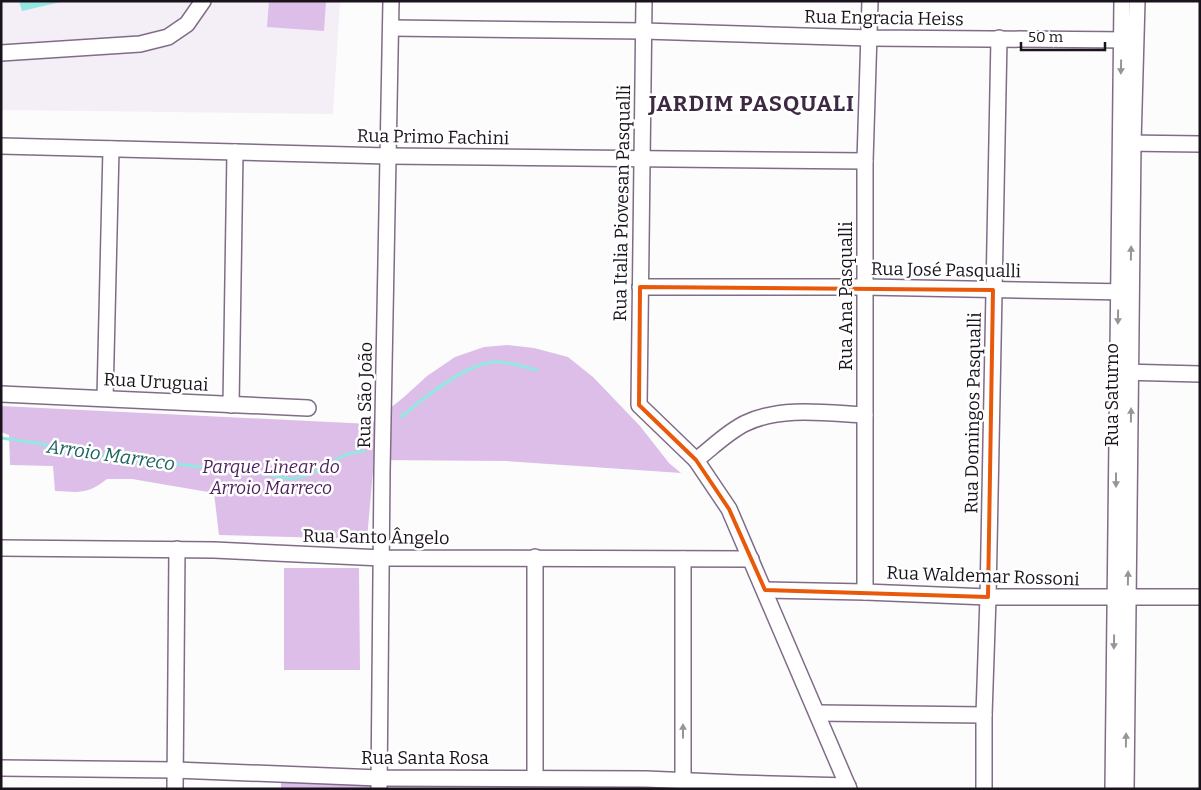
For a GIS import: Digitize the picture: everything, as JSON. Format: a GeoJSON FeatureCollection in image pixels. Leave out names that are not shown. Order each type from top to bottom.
{"type":"FeatureCollection","features":[{"type":"Feature","properties":{"kind":"street"},"geometry":{"type":"LineString","coordinates":[[1,53],[140,44],[168,37],[187,24],[203,1]]}},
{"type":"Feature","properties":{"kind":"street","name":"Rua São João"},"geometry":{"type":"LineString","coordinates":[[379,783],[391,1]]}},
{"type":"Feature","properties":{"kind":"street","name":"Rua Italia Piovesan Pasqualli"},"geometry":{"type":"LineString","coordinates":[[644,1],[639,405],[696,460]]}},
{"type":"Feature","properties":{"kind":"street","name":"Rua Ana Pasqualli"},"geometry":{"type":"LineString","coordinates":[[865,592],[865,161],[870,1]]}},
{"type":"Feature","properties":{"kind":"street","name":"Rua Saturno"},"geometry":{"type":"LineString","coordinates":[[1112,789],[1121,598],[1124,372],[1128,40],[1122,1]]}},
{"type":"Feature","properties":{"kind":"street","name":"Rua Saturno"},"geometry":{"type":"LineString","coordinates":[[1128,40],[1137,1]]}},
{"type":"Feature","properties":{"kind":"street","name":"Rua Engracia Heiss"},"geometry":{"type":"LineString","coordinates":[[391,28],[644,31],[870,38],[1128,40]]}},
{"type":"Feature","properties":{"kind":"street","name":"Rua Domingos Pasqualli"},"geometry":{"type":"LineString","coordinates":[[984,789],[998,38]]}},
{"type":"Feature","properties":{"kind":"street"},"geometry":{"type":"LineString","coordinates":[[1126,143],[1200,144]]}},
{"type":"Feature","properties":{"kind":"street","name":"Rua Primo Fachini"},"geometry":{"type":"LineString","coordinates":[[1,146],[388,156],[865,161]]}},
{"type":"Feature","properties":{"kind":"street"},"geometry":{"type":"LineString","coordinates":[[105,398],[111,149]]}},
{"type":"Feature","properties":{"kind":"street"},"geometry":{"type":"LineString","coordinates":[[230,405],[235,152]]}},
{"type":"Feature","properties":{"kind":"street","name":"Rua José Pasqualli"},"geometry":{"type":"LineString","coordinates":[[640,287],[865,287],[1124,292]]}},
{"type":"Feature","properties":{"kind":"street"},"geometry":{"type":"LineString","coordinates":[[1124,372],[1200,374]]}},
{"type":"Feature","properties":{"kind":"street","name":"Rua Uruguai"},"geometry":{"type":"LineString","coordinates":[[1,394],[308,408]]}},
{"type":"Feature","properties":{"kind":"street"},"geometry":{"type":"LineString","coordinates":[[849,787],[728,508],[696,460],[746,423],[768,416],[803,412],[865,415]]}},
{"type":"Feature","properties":{"kind":"street","name":"Rua Santo Ângelo"},"geometry":{"type":"LineString","coordinates":[[1,548],[178,549],[382,558],[751,559]]}},
{"type":"Feature","properties":{"kind":"street"},"geometry":{"type":"LineString","coordinates":[[175,789],[178,549]]}},
{"type":"Feature","properties":{"kind":"street"},"geometry":{"type":"LineString","coordinates":[[535,557],[535,778]]}},
{"type":"Feature","properties":{"kind":"street"},"geometry":{"type":"LineString","coordinates":[[683,559],[683,780]]}},
{"type":"Feature","properties":{"kind":"street","name":"Rua Waldemar Rossoni"},"geometry":{"type":"LineString","coordinates":[[765,590],[988,597],[1200,597]]}},
{"type":"Feature","properties":{"kind":"street","name":"Rua Saturno"},"geometry":{"type":"LineString","coordinates":[[1121,598],[1126,789]]}},
{"type":"Feature","properties":{"kind":"street"},"geometry":{"type":"LineString","coordinates":[[816,713],[984,715]]}},
{"type":"Feature","properties":{"kind":"street","name":"Rua Santa Rosa"},"geometry":{"type":"LineString","coordinates":[[1,768],[175,770],[379,783],[474,783],[535,778],[561,784],[646,784],[683,780],[738,786],[849,787]]}},
{"type":"Feature","properties":{"kind":"highlighted area"},"geometry":{"type":"Polygon","coordinates":[[[640,287],[993,290],[988,597],[765,590],[729,509],[696,460],[639,405],[640,287]]]}},
{"type":"Feature","properties":{"kind":"shaded area"},"geometry":{"type":"Polygon","coordinates":[[[1,1],[340,1],[333,114],[1,110],[1,1]]]}},
{"type":"Feature","properties":{"kind":"green space"},"geometry":{"type":"Polygon","coordinates":[[[269,1],[326,1],[324,31],[267,27],[269,1]]]}},
{"type":"Feature","properties":{"kind":"green space","name":"Parque Linear do Arroio Marreco"},"geometry":{"type":"Polygon","coordinates":[[[507,345],[534,348],[568,357],[593,377],[640,426],[669,463],[681,473],[506,461],[374,460],[367,539],[219,535],[214,493],[132,479],[107,479],[94,488],[82,491],[55,491],[53,466],[10,465],[9,435],[1,432],[1,406],[370,424],[427,376],[455,357],[484,347],[507,345]]]}},
{"type":"Feature","properties":{"kind":"green space"},"geometry":{"type":"Polygon","coordinates":[[[284,568],[359,568],[360,670],[284,670],[284,568]]]}},
{"type":"Feature","properties":{"kind":"green space"},"geometry":{"type":"Polygon","coordinates":[[[281,778],[371,779],[371,789],[281,789],[281,778]]]}},
{"type":"Feature","properties":{"kind":"water"},"geometry":{"type":"Polygon","coordinates":[[[19,1],[65,1],[22,11],[19,1]]]}},
{"type":"Feature","properties":{"kind":"waterway","name":"Arroio Marreco"},"geometry":{"type":"LineString","coordinates":[[401,417],[445,383],[471,368],[495,362],[505,362],[537,370]]}},
{"type":"Feature","properties":{"kind":"waterway","name":"Arroio Marreco"},"geometry":{"type":"LineString","coordinates":[[1,438],[113,458],[221,470],[248,471],[292,479],[308,475],[347,454],[364,451]]}},
{"type":"Feature","properties":{"kind":"district","name":"JARDIM PASQUALI"},"geometry":{"type":"Point","coordinates":[752,103]}}]}
